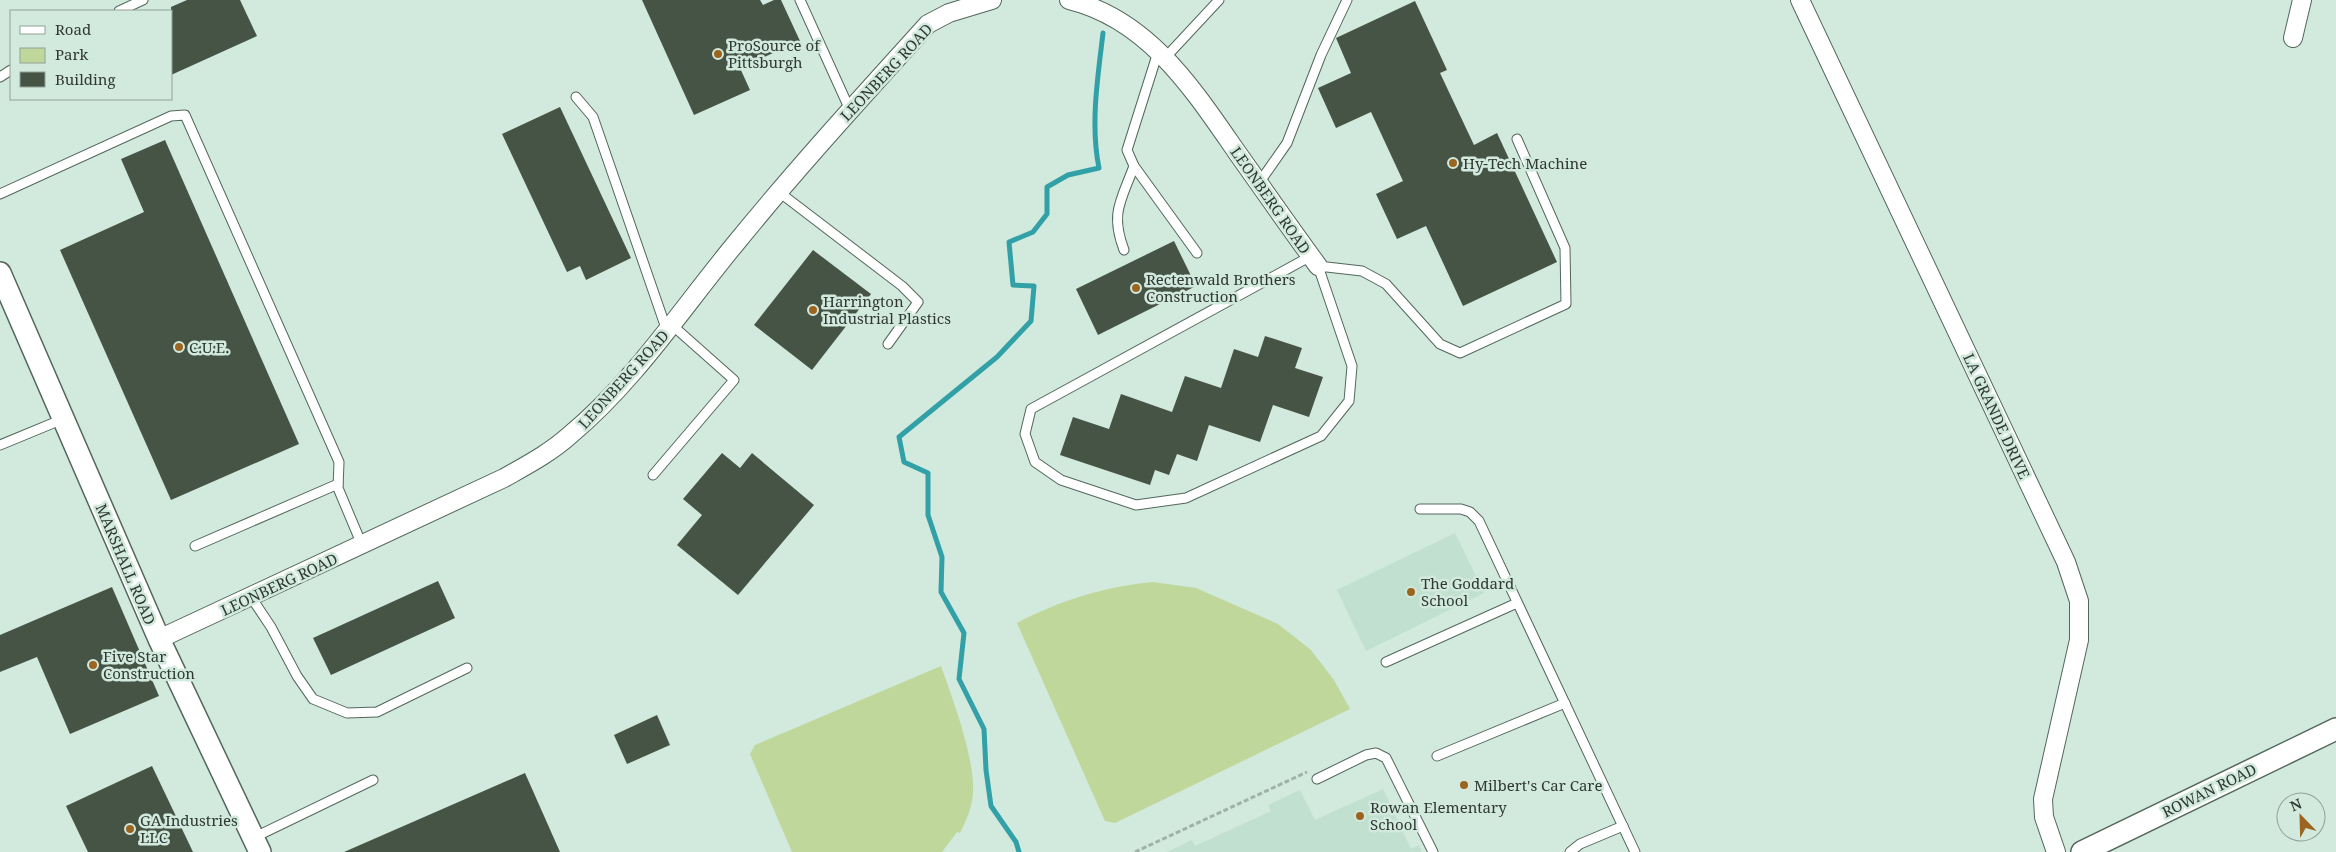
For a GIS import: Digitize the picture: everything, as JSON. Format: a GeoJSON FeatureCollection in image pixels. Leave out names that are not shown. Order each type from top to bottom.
{"type":"FeatureCollection","features":[{"type":"Feature","properties":{"kind":"street","name":"LEONBERG ROAD"},"geometry":{"type":"LineString","coordinates":[[159,640],[504,478],[543,456],[592,416],[670,328],[779,192],[928,24],[949,13],[992,0]]}},
{"type":"Feature","properties":{"kind":"street","name":"LEONBERG ROAD"},"geometry":{"type":"LineString","coordinates":[[1069,0],[1088,5],[1110,15],[1162,55],[1197,95],[1314,261]]}},
{"type":"Feature","properties":{"kind":"street","name":"LA GRANDE DRIVE"},"geometry":{"type":"LineString","coordinates":[[1800,0],[2066,562],[2079,601],[2079,640],[2043,799],[2044,817],[2056,852]]}},
{"type":"Feature","properties":{"kind":"street"},"geometry":{"type":"LineString","coordinates":[[2294,38],[2302,0]]}},
{"type":"Feature","properties":{"kind":"street","name":"MARSHALL ROAD"},"geometry":{"type":"LineString","coordinates":[[0,273],[159,640],[256,845]]}},
{"type":"Feature","properties":{"kind":"street","name":"ROWAN ROAD"},"geometry":{"type":"LineString","coordinates":[[2082,852],[2336,729]]}},
{"type":"Feature","properties":{"kind":"lane"},"geometry":{"type":"LineString","coordinates":[[121,10],[143,0]]}},
{"type":"Feature","properties":{"kind":"lane"},"geometry":{"type":"LineString","coordinates":[[800,0],[850,110]]}},
{"type":"Feature","properties":{"kind":"lane"},"geometry":{"type":"LineString","coordinates":[[1197,253],[1134,166],[1127,150],[1162,55],[1219,0]]}},
{"type":"Feature","properties":{"kind":"lane"},"geometry":{"type":"LineString","coordinates":[[1259,183],[1287,143],[1321,56],[1347,0]]}},
{"type":"Feature","properties":{"kind":"lane"},"geometry":{"type":"LineString","coordinates":[[576,97],[593,117],[670,328],[734,380],[653,476]]}},
{"type":"Feature","properties":{"kind":"lane"},"geometry":{"type":"LineString","coordinates":[[0,194],[171,116],[185,115],[339,462],[338,488],[362,546]]}},
{"type":"Feature","properties":{"kind":"lane"},"geometry":{"type":"LineString","coordinates":[[1314,261],[1352,366],[1348,401],[1320,436],[1186,498],[1136,505],[1061,480],[1035,462],[1026,434],[1032,409],[1314,261],[1362,271],[1386,284],[1440,344],[1460,353],[1566,304],[1565,248],[1517,139]]}},
{"type":"Feature","properties":{"kind":"lane"},"geometry":{"type":"LineString","coordinates":[[1124,250],[1116,230],[1117,212],[1134,166]]}},
{"type":"Feature","properties":{"kind":"lane"},"geometry":{"type":"LineString","coordinates":[[779,192],[902,286],[918,302],[888,344]]}},
{"type":"Feature","properties":{"kind":"lane"},"geometry":{"type":"LineString","coordinates":[[0,445],[64,419]]}},
{"type":"Feature","properties":{"kind":"lane"},"geometry":{"type":"LineString","coordinates":[[195,546],[338,484]]}},
{"type":"Feature","properties":{"kind":"lane"},"geometry":{"type":"LineString","coordinates":[[1420,509],[1461,509],[1470,512],[1479,521],[1635,852]]}},
{"type":"Feature","properties":{"kind":"lane"},"geometry":{"type":"LineString","coordinates":[[251,597],[271,627],[297,676],[313,699],[348,713],[378,712],[467,668]]}},
{"type":"Feature","properties":{"kind":"lane"},"geometry":{"type":"LineString","coordinates":[[1386,662],[1517,603]]}},
{"type":"Feature","properties":{"kind":"lane"},"geometry":{"type":"LineString","coordinates":[[1437,756],[1565,704]]}},
{"type":"Feature","properties":{"kind":"lane"},"geometry":{"type":"LineString","coordinates":[[1317,779],[1366,755],[1376,753],[1386,758],[1433,852]]}},
{"type":"Feature","properties":{"kind":"lane"},"geometry":{"type":"LineString","coordinates":[[256,845],[373,780]]}},
{"type":"Feature","properties":{"kind":"lane"},"geometry":{"type":"LineString","coordinates":[[1570,852],[1580,844],[1623,826]]}},
{"type":"Feature","properties":{"kind":"path"},"geometry":{"type":"LineString","coordinates":[[1135,852],[1307,772]]}},
{"type":"Feature","properties":{"kind":"shaded area","name":"The Goddard School"},"geometry":{"type":"Polygon","coordinates":[[[1455,533],[1484,593],[1366,651],[1337,590],[1455,533]]]}},
{"type":"Feature","properties":{"kind":"shaded area","name":"Rowan Elementary School"},"geometry":{"type":"Polygon","coordinates":[[[1383,789],[1411,849],[1419,845],[1422,852],[1167,852],[1192,840],[1195,846],[1271,811],[1268,805],[1300,790],[1315,820],[1383,789]]]}},
{"type":"Feature","properties":{"kind":"green space"},"geometry":{"type":"Polygon","coordinates":[[[1153,582],[1196,588],[1278,624],[1310,649],[1334,680],[1350,709],[1115,823],[1105,821],[1017,623],[1066,601],[1118,587],[1153,582]]]}},
{"type":"Feature","properties":{"kind":"green space"},"geometry":{"type":"Polygon","coordinates":[[[941,666],[967,746],[973,779],[971,804],[960,833],[957,832],[942,852],[792,852],[750,754],[755,745],[941,666]]]}},
{"type":"Feature","properties":{"kind":"building"},"geometry":{"type":"Polygon","coordinates":[[[187,0],[240,0],[257,36],[172,75],[171,7],[187,0]]]}},
{"type":"Feature","properties":{"kind":"building","name":"ProSource of Pittsburgh"},"geometry":{"type":"Polygon","coordinates":[[[642,0],[760,0],[763,5],[774,0],[781,0],[800,41],[740,68],[750,90],[694,115],[642,0]]]}},
{"type":"Feature","properties":{"kind":"building","name":"Hy-Tech Machine"},"geometry":{"type":"Polygon","coordinates":[[[1415,1],[1447,70],[1440,73],[1474,145],[1497,133],[1557,262],[1463,306],[1426,226],[1397,239],[1376,194],[1403,181],[1371,112],[1336,128],[1318,88],[1351,73],[1336,38],[1415,1]]]}},
{"type":"Feature","properties":{"kind":"building"},"geometry":{"type":"Polygon","coordinates":[[[560,107],[631,258],[586,280],[580,266],[567,272],[502,134],[560,107]]]}},
{"type":"Feature","properties":{"kind":"building","name":"C.U.E."},"geometry":{"type":"Polygon","coordinates":[[[165,140],[299,444],[171,500],[60,250],[144,212],[121,159],[165,140]]]}},
{"type":"Feature","properties":{"kind":"building","name":"Rectenwald Brothers Construction"},"geometry":{"type":"Polygon","coordinates":[[[1174,241],[1196,286],[1098,335],[1076,289],[1174,241]]]}},
{"type":"Feature","properties":{"kind":"building","name":"Harrington Industrial Plastics"},"geometry":{"type":"Polygon","coordinates":[[[813,250],[871,294],[812,370],[754,325],[813,250]]]}},
{"type":"Feature","properties":{"kind":"building"},"geometry":{"type":"Polygon","coordinates":[[[1265,336],[1302,348],[1295,368],[1323,377],[1309,417],[1273,405],[1260,442],[1209,425],[1197,461],[1177,454],[1169,475],[1155,470],[1150,485],[1060,455],[1073,417],[1109,429],[1121,394],[1172,412],[1185,376],[1221,388],[1234,349],[1258,357],[1265,336]]]}},
{"type":"Feature","properties":{"kind":"building"},"geometry":{"type":"Polygon","coordinates":[[[722,453],[740,468],[752,453],[814,505],[738,595],[677,545],[702,515],[683,499],[722,453]]]}},
{"type":"Feature","properties":{"kind":"building"},"geometry":{"type":"Polygon","coordinates":[[[438,581],[455,618],[331,675],[313,638],[438,581]]]}},
{"type":"Feature","properties":{"kind":"building","name":"Five Star Construction"},"geometry":{"type":"Polygon","coordinates":[[[112,587],[159,696],[70,734],[37,657],[0,672],[0,635],[112,587]]]}},
{"type":"Feature","properties":{"kind":"building"},"geometry":{"type":"Polygon","coordinates":[[[657,715],[670,745],[627,764],[614,735],[657,715]]]}},
{"type":"Feature","properties":{"kind":"building","name":"GA Industries LLC"},"geometry":{"type":"Polygon","coordinates":[[[152,766],[193,852],[88,852],[66,806],[152,766]]]}},
{"type":"Feature","properties":{"kind":"building"},"geometry":{"type":"Polygon","coordinates":[[[525,773],[560,852],[344,852],[525,773]]]}},
{"type":"Feature","properties":{"kind":"waterway"},"geometry":{"type":"LineString","coordinates":[[1019,852],[1016,842],[991,806],[986,770],[984,729],[959,679],[964,633],[941,592],[942,557],[928,515],[928,473],[904,462],[899,437],[997,357],[1031,321],[1034,286],[1013,285],[1009,242],[1033,232],[1047,214],[1047,187],[1068,175],[1099,168],[1096,151],[1095,117],[1103,33]]}},
{"type":"Feature","properties":{"kind":"place","name":"ProSource of Pittsburgh"},"geometry":{"type":"Point","coordinates":[718,54]}},
{"type":"Feature","properties":{"kind":"place","name":"Hy-Tech Machine"},"geometry":{"type":"Point","coordinates":[1453,163]}},
{"type":"Feature","properties":{"kind":"place","name":"Rectenwald Brothers Construction"},"geometry":{"type":"Point","coordinates":[1136,288]}},
{"type":"Feature","properties":{"kind":"place","name":"Harrington Industrial Plastics"},"geometry":{"type":"Point","coordinates":[813,310]}},
{"type":"Feature","properties":{"kind":"place","name":"C.U.E."},"geometry":{"type":"Point","coordinates":[179,347]}},
{"type":"Feature","properties":{"kind":"place","name":"The Goddard School"},"geometry":{"type":"Point","coordinates":[1411,592]}},
{"type":"Feature","properties":{"kind":"place","name":"Five Star Construction"},"geometry":{"type":"Point","coordinates":[93,665]}},
{"type":"Feature","properties":{"kind":"place","name":"Milbert's Car Care"},"geometry":{"type":"Point","coordinates":[1464,785]}},
{"type":"Feature","properties":{"kind":"place","name":"Rowan Elementary School"},"geometry":{"type":"Point","coordinates":[1360,816]}},
{"type":"Feature","properties":{"kind":"place","name":"GA Industries LLC"},"geometry":{"type":"Point","coordinates":[130,829]}}]}
